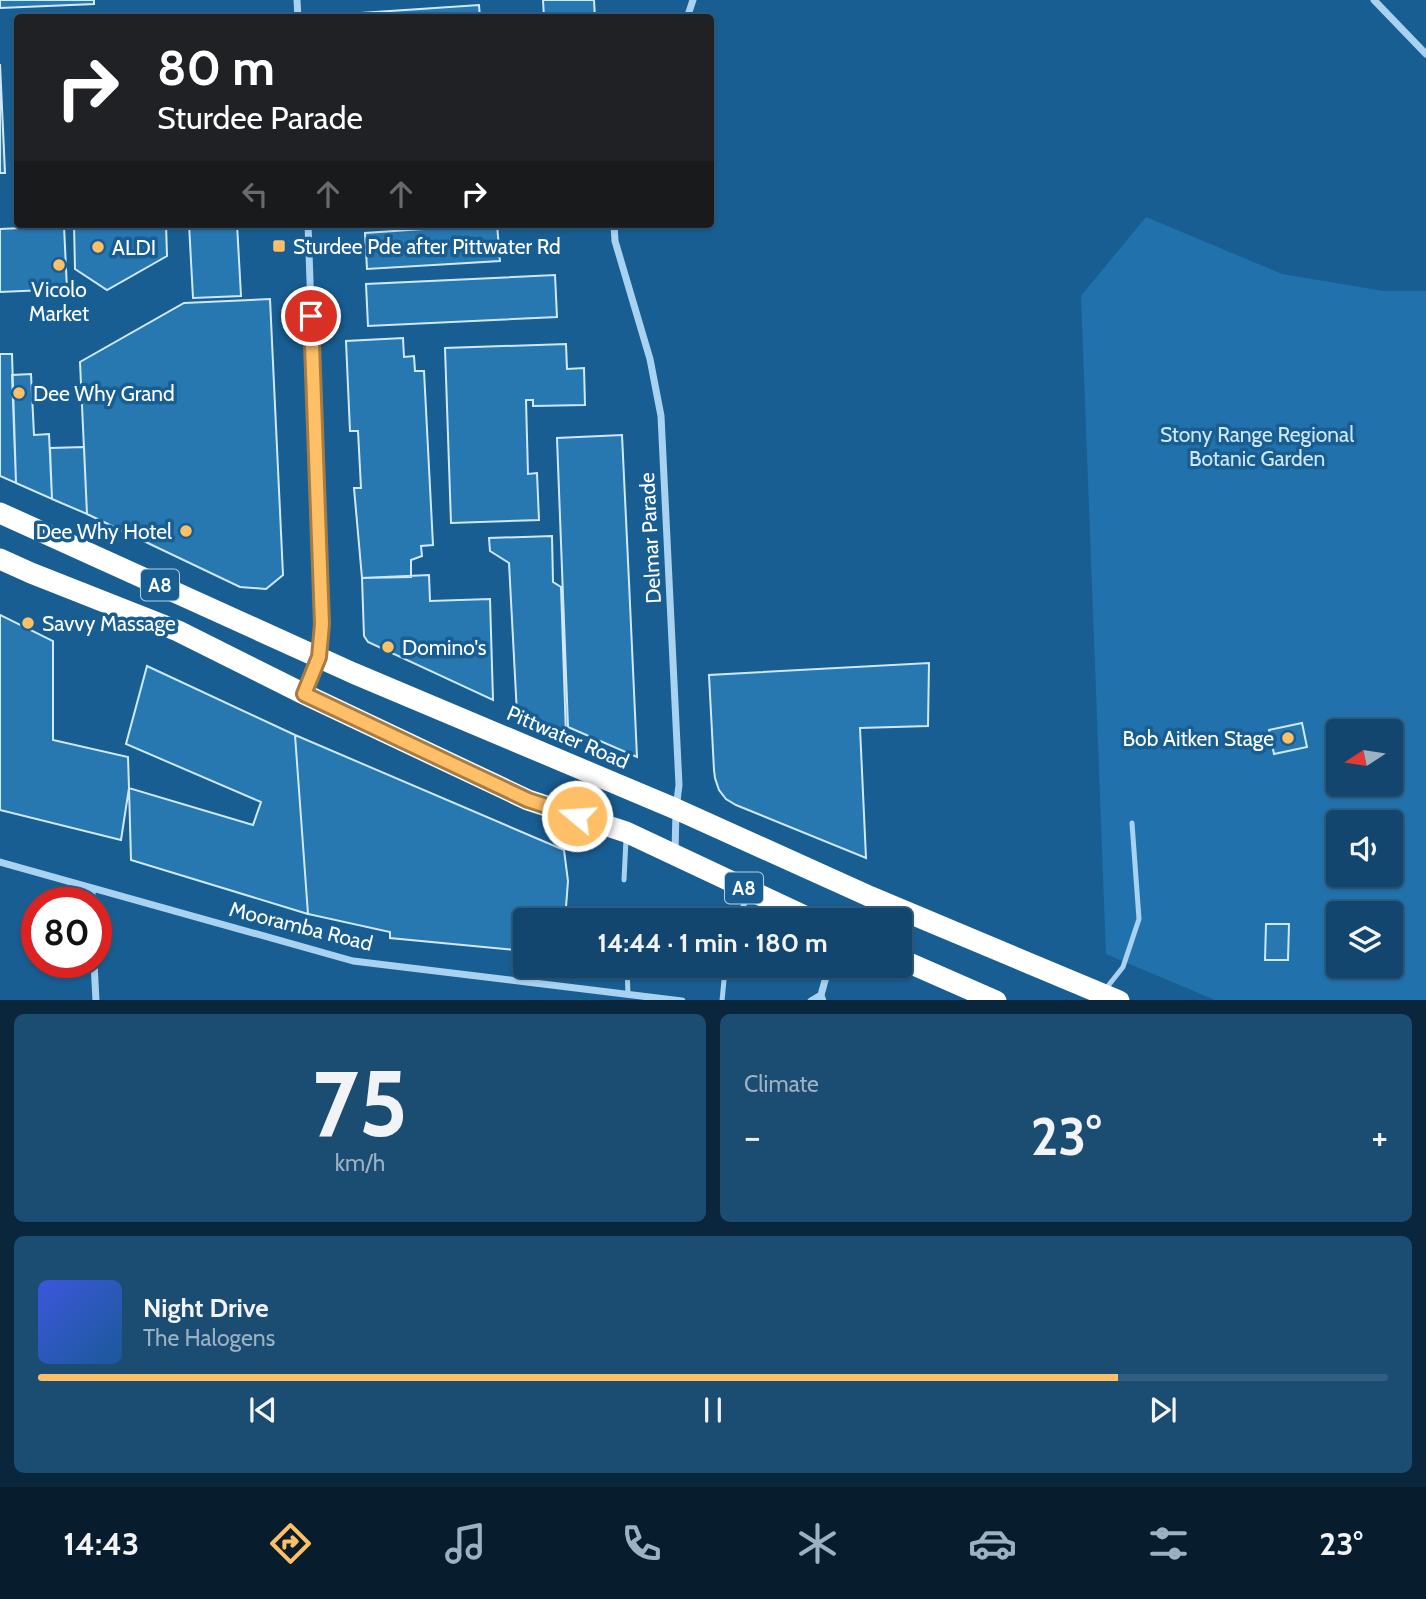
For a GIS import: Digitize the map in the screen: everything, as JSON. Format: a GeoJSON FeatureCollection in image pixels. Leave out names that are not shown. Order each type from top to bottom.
{"type":"FeatureCollection","features":[{"type":"Feature","properties":{"kind":"highway","name":"Pittwater Road"},"geometry":{"type":"LineString","coordinates":[[0,513],[352,673],[676,809],[871,897],[1111,997]]}},
{"type":"Feature","properties":{"kind":"highway","name":"A8"},"geometry":{"type":"LineString","coordinates":[[0,559],[178,631],[528,800],[626,832],[787,908]]}},
{"type":"Feature","properties":{"kind":"highway"},"geometry":{"type":"LineString","coordinates":[[912,964],[996,1000]]}},
{"type":"Feature","properties":{"kind":"street"},"geometry":{"type":"LineString","coordinates":[[1374,0],[1426,54]]}},
{"type":"Feature","properties":{"kind":"street"},"geometry":{"type":"LineString","coordinates":[[304,694],[319,657],[322,624],[307,228]]}},
{"type":"Feature","properties":{"kind":"street","name":"Delmar Parade"},"geometry":{"type":"LineString","coordinates":[[614,228],[614,241],[650,359],[661,416],[679,785],[675,856]]}},
{"type":"Feature","properties":{"kind":"street","name":"Mooramba Road"},"geometry":{"type":"LineString","coordinates":[[0,862],[88,887]]}},
{"type":"Feature","properties":{"kind":"street","name":"Mooramba Road"},"geometry":{"type":"LineString","coordinates":[[112,894],[353,961],[682,1000]]}},
{"type":"Feature","properties":{"kind":"street"},"geometry":{"type":"LineString","coordinates":[[95,978],[96,1000]]}},
{"type":"Feature","properties":{"kind":"street"},"geometry":{"type":"LineString","coordinates":[[811,1000],[822,998],[826,978]]}},
{"type":"Feature","properties":{"kind":"lane"},"geometry":{"type":"LineString","coordinates":[[1111,997],[1139,919],[1132,823]]}},
{"type":"Feature","properties":{"kind":"lane"},"geometry":{"type":"LineString","coordinates":[[624,880],[626,832]]}},
{"type":"Feature","properties":{"kind":"lane"},"geometry":{"type":"LineString","coordinates":[[742,908],[751,891]]}},
{"type":"Feature","properties":{"kind":"lane"},"geometry":{"type":"LineString","coordinates":[[627,978],[628,995]]}},
{"type":"Feature","properties":{"kind":"lane"},"geometry":{"type":"LineString","coordinates":[[722,1000],[724,980]]}},
{"type":"Feature","properties":{"kind":"green space","name":"Stony Range Regional Botanic Garden"},"geometry":{"type":"Polygon","coordinates":[[[1146,217],[1282,274],[1383,291],[1426,291],[1426,1000],[1215,1000],[1106,954],[1081,296],[1146,217]]]}},
{"type":"Feature","properties":{"kind":"building"},"geometry":{"type":"Polygon","coordinates":[[[0,0],[94,0],[94,4],[0,8],[0,0]]]}},
{"type":"Feature","properties":{"kind":"building"},"geometry":{"type":"Polygon","coordinates":[[[543,0],[594,0],[595,14],[544,14],[543,0]]]}},
{"type":"Feature","properties":{"kind":"building"},"geometry":{"type":"Polygon","coordinates":[[[479,5],[480,14],[346,14],[479,5]]]}},
{"type":"Feature","properties":{"kind":"building"},"geometry":{"type":"Polygon","coordinates":[[[0,64],[5,173],[0,173],[0,64]]]}},
{"type":"Feature","properties":{"kind":"building"},"geometry":{"type":"Polygon","coordinates":[[[64,228],[67,289],[0,292],[0,229],[64,228]]]}},
{"type":"Feature","properties":{"kind":"building"},"geometry":{"type":"Polygon","coordinates":[[[74,228],[166,228],[167,256],[107,290],[75,269],[74,228]]]}},
{"type":"Feature","properties":{"kind":"building"},"geometry":{"type":"Polygon","coordinates":[[[189,228],[237,228],[241,296],[193,298],[189,228]]]}},
{"type":"Feature","properties":{"kind":"building"},"geometry":{"type":"Polygon","coordinates":[[[438,228],[497,228],[500,261],[367,269],[365,233],[438,228]]]}},
{"type":"Feature","properties":{"kind":"building"},"geometry":{"type":"Polygon","coordinates":[[[555,275],[557,317],[368,326],[366,284],[555,275]]]}},
{"type":"Feature","properties":{"kind":"building"},"geometry":{"type":"Polygon","coordinates":[[[270,299],[283,575],[266,589],[240,587],[87,514],[80,362],[184,303],[270,299]]]}},
{"type":"Feature","properties":{"kind":"building"},"geometry":{"type":"Polygon","coordinates":[[[403,338],[404,357],[414,356],[415,371],[424,371],[433,545],[421,546],[422,556],[411,560],[411,577],[362,578],[354,488],[361,488],[358,431],[350,431],[346,341],[403,338]]]}},
{"type":"Feature","properties":{"kind":"building"},"geometry":{"type":"Polygon","coordinates":[[[566,344],[567,369],[584,368],[585,405],[533,406],[533,400],[526,400],[528,474],[537,473],[539,520],[451,523],[445,348],[566,344]]]}},
{"type":"Feature","properties":{"kind":"building"},"geometry":{"type":"Polygon","coordinates":[[[0,354],[12,354],[16,483],[0,476],[0,354]]]}},
{"type":"Feature","properties":{"kind":"building"},"geometry":{"type":"Polygon","coordinates":[[[31,374],[34,435],[49,434],[52,499],[16,483],[12,375],[31,374]]]}},
{"type":"Feature","properties":{"kind":"building"},"geometry":{"type":"Polygon","coordinates":[[[622,435],[637,757],[568,727],[557,438],[622,435]]]}},
{"type":"Feature","properties":{"kind":"building"},"geometry":{"type":"Polygon","coordinates":[[[84,447],[87,514],[52,499],[50,448],[84,447]]]}},
{"type":"Feature","properties":{"kind":"building"},"geometry":{"type":"Polygon","coordinates":[[[552,536],[553,582],[561,587],[566,735],[517,714],[509,563],[490,551],[489,538],[552,536]]]}},
{"type":"Feature","properties":{"kind":"building"},"geometry":{"type":"Polygon","coordinates":[[[429,575],[430,601],[490,599],[493,700],[368,642],[364,636],[362,578],[429,575]]]}},
{"type":"Feature","properties":{"kind":"building"},"geometry":{"type":"Polygon","coordinates":[[[0,615],[53,641],[53,740],[128,757],[129,788],[121,840],[0,810],[0,615]]]}},
{"type":"Feature","properties":{"kind":"building"},"geometry":{"type":"Polygon","coordinates":[[[929,663],[928,726],[860,728],[866,858],[736,805],[726,799],[719,790],[714,770],[709,675],[929,663]]]}},
{"type":"Feature","properties":{"kind":"building"},"geometry":{"type":"Polygon","coordinates":[[[147,666],[295,735],[308,914],[131,860],[129,788],[253,825],[261,802],[126,744],[147,666]]]}},
{"type":"Feature","properties":{"kind":"building","name":"Bob Aitken Stage"},"geometry":{"type":"Polygon","coordinates":[[[1302,723],[1307,747],[1274,754],[1269,730],[1302,723]]]}},
{"type":"Feature","properties":{"kind":"building"},"geometry":{"type":"Polygon","coordinates":[[[295,735],[564,850],[568,881],[566,908],[513,908],[513,950],[390,938],[390,932],[308,914],[295,735]]]}},
{"type":"Feature","properties":{"kind":"building"},"geometry":{"type":"Polygon","coordinates":[[[1266,924],[1289,924],[1288,960],[1265,960],[1266,924]]]}},
{"type":"Feature","properties":{"kind":"place","name":"Sturdee Pde after Pittwater Rd"},"geometry":{"type":"Point","coordinates":[279,246]}},
{"type":"Feature","properties":{"kind":"place","name":"ALDI"},"geometry":{"type":"Point","coordinates":[98,247]}},
{"type":"Feature","properties":{"kind":"place","name":"Vicolo Market"},"geometry":{"type":"Point","coordinates":[59,265]}},
{"type":"Feature","properties":{"kind":"place","name":"Dee Why Grand"},"geometry":{"type":"Point","coordinates":[19,393]}},
{"type":"Feature","properties":{"kind":"place","name":"Dee Why Hotel"},"geometry":{"type":"Point","coordinates":[186,531]}},
{"type":"Feature","properties":{"kind":"place","name":"Savvy Massage"},"geometry":{"type":"Point","coordinates":[28,623]}},
{"type":"Feature","properties":{"kind":"place","name":"Domino's"},"geometry":{"type":"Point","coordinates":[388,647]}},
{"type":"Feature","properties":{"kind":"place","name":"Bob Aitken Stage"},"geometry":{"type":"Point","coordinates":[1288,738]}},
{"type":"Feature","properties":{"kind":"route"},"geometry":{"type":"LineString","coordinates":[[311,316],[322,624],[319,657],[304,694],[528,800],[577,816]]}}]}
